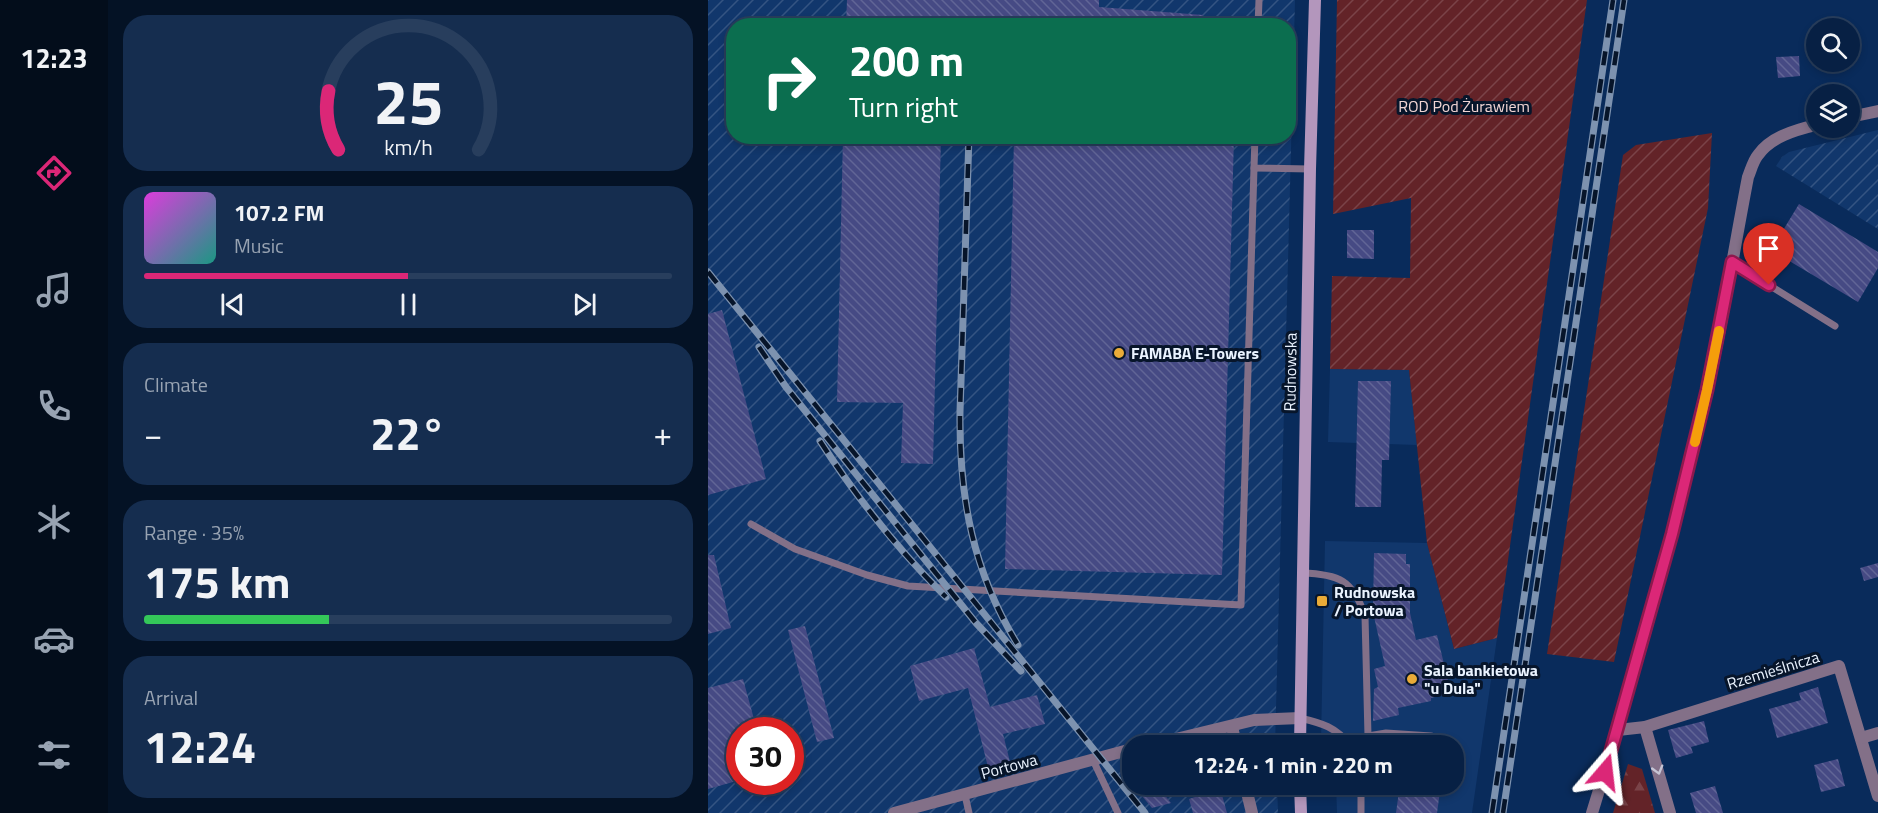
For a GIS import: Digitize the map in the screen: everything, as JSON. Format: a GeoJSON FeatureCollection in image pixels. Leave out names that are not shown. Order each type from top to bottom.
{"type":"FeatureCollection","features":[{"type":"Feature","properties":{"kind":"main road","name":"Rudnowska"},"geometry":{"type":"LineString","coordinates":[[1300,735],[1315,0]]}},
{"type":"Feature","properties":{"kind":"main road"},"geometry":{"type":"LineString","coordinates":[[1300,795],[1301,813]]}},
{"type":"Feature","properties":{"kind":"street"},"geometry":{"type":"LineString","coordinates":[[1860,115],[1878,111]]}},
{"type":"Feature","properties":{"kind":"street"},"geometry":{"type":"LineString","coordinates":[[1592,813],[1672,534],[1691,457],[1707,390],[1748,177],[1757,156],[1770,143],[1786,134],[1806,128]]}},
{"type":"Feature","properties":{"kind":"street","name":"Rzemieślnicza"},"geometry":{"type":"LineString","coordinates":[[1645,727],[1839,666],[1878,796]]}},
{"type":"Feature","properties":{"kind":"street"},"geometry":{"type":"LineString","coordinates":[[1194,735],[1254,720],[1300,718]]}},
{"type":"Feature","properties":{"kind":"street"},"geometry":{"type":"LineString","coordinates":[[1232,726],[1234,735]]}},
{"type":"Feature","properties":{"kind":"street"},"geometry":{"type":"LineString","coordinates":[[1617,730],[1645,727],[1670,813]]}},
{"type":"Feature","properties":{"kind":"street"},"geometry":{"type":"LineString","coordinates":[[1861,738],[1878,733]]}},
{"type":"Feature","properties":{"kind":"street","name":"Portowa"},"geometry":{"type":"LineString","coordinates":[[894,813],[1122,752]]}},
{"type":"Feature","properties":{"kind":"street"},"geometry":{"type":"LineString","coordinates":[[1248,795],[1252,813]]}},
{"type":"Feature","properties":{"kind":"lane"},"geometry":{"type":"LineString","coordinates":[[1258,18],[1259,0]]}},
{"type":"Feature","properties":{"kind":"lane"},"geometry":{"type":"LineString","coordinates":[[752,524],[795,549],[867,575],[908,586],[1241,605],[1255,144]]}},
{"type":"Feature","properties":{"kind":"lane"},"geometry":{"type":"LineString","coordinates":[[1254,168],[1310,169]]}},
{"type":"Feature","properties":{"kind":"lane"},"geometry":{"type":"LineString","coordinates":[[1732,262],[1835,326]]}},
{"type":"Feature","properties":{"kind":"lane"},"geometry":{"type":"LineString","coordinates":[[1302,573],[1328,574],[1339,579],[1351,587],[1360,601],[1365,616],[1368,735]]}},
{"type":"Feature","properties":{"kind":"lane"},"geometry":{"type":"LineString","coordinates":[[1300,718],[1328,726],[1342,735]]}},
{"type":"Feature","properties":{"kind":"lane"},"geometry":{"type":"LineString","coordinates":[[1374,735],[1386,733],[1416,735]]}},
{"type":"Feature","properties":{"kind":"lane"},"geometry":{"type":"LineString","coordinates":[[1093,760],[1118,813]]}},
{"type":"Feature","properties":{"kind":"lane"},"geometry":{"type":"LineString","coordinates":[[965,795],[969,813]]}},
{"type":"Feature","properties":{"kind":"lane"},"geometry":{"type":"LineString","coordinates":[[1361,795],[1361,813]]}},
{"type":"Feature","properties":{"kind":"shaded area"},"geometry":{"type":"Polygon","coordinates":[[[708,0],[1295,0],[1295,18],[726,18],[726,144],[1291,144],[1275,735],[1122,735],[1122,795],[1277,795],[1278,813],[708,813],[708,0]]]}},
{"type":"Feature","properties":{"kind":"shaded area"},"geometry":{"type":"Polygon","coordinates":[[[1878,130],[1878,229],[1776,166],[1789,152],[1846,138],[1860,138],[1860,134],[1878,130]]]}},
{"type":"Feature","properties":{"kind":"shaded area"},"geometry":{"type":"Polygon","coordinates":[[[1330,369],[1409,370],[1417,445],[1328,442],[1330,369]]]}},
{"type":"Feature","properties":{"kind":"shaded area"},"geometry":{"type":"Polygon","coordinates":[[[1325,541],[1427,543],[1454,649],[1497,638],[1472,813],[1337,813],[1336,795],[1464,795],[1464,735],[1321,735],[1325,541]]]}},
{"type":"Feature","properties":{"kind":"green space","name":"ROD Pod Żurawiem"},"geometry":{"type":"Polygon","coordinates":[[[1337,0],[1587,0],[1497,638],[1454,649],[1427,543],[1409,370],[1330,369],[1332,276],[1410,278],[1411,198],[1333,214],[1337,0]]]}},
{"type":"Feature","properties":{"kind":"green space"},"geometry":{"type":"Polygon","coordinates":[[[1712,133],[1708,208],[1614,662],[1547,654],[1623,155],[1636,145],[1712,133]]]}},
{"type":"Feature","properties":{"kind":"green space"},"geometry":{"type":"Polygon","coordinates":[[[1628,764],[1642,769],[1655,813],[1613,813],[1628,764]]]}},
{"type":"Feature","properties":{"kind":"building"},"geometry":{"type":"Polygon","coordinates":[[[847,0],[1099,0],[1099,7],[1203,15],[1203,18],[846,18],[847,0]]]}},
{"type":"Feature","properties":{"kind":"building"},"geometry":{"type":"Polygon","coordinates":[[[1799,56],[1800,76],[1778,78],[1776,57],[1799,56]]]}},
{"type":"Feature","properties":{"kind":"building"},"geometry":{"type":"Polygon","coordinates":[[[843,144],[941,144],[933,464],[901,463],[903,403],[837,402],[843,144]]]}},
{"type":"Feature","properties":{"kind":"building","name":"FAMABA E-Towers"},"geometry":{"type":"Polygon","coordinates":[[[1014,144],[1234,144],[1222,575],[1005,569],[1014,144]]]}},
{"type":"Feature","properties":{"kind":"building"},"geometry":{"type":"Polygon","coordinates":[[[1799,204],[1878,252],[1878,268],[1858,302],[1771,250],[1799,204]]]}},
{"type":"Feature","properties":{"kind":"building"},"geometry":{"type":"Polygon","coordinates":[[[1347,230],[1374,230],[1374,259],[1347,258],[1347,230]]]}},
{"type":"Feature","properties":{"kind":"building"},"geometry":{"type":"Polygon","coordinates":[[[722,310],[766,479],[708,495],[708,314],[722,310]]]}},
{"type":"Feature","properties":{"kind":"building"},"geometry":{"type":"Polygon","coordinates":[[[1358,381],[1391,381],[1389,460],[1382,460],[1381,507],[1355,507],[1358,381]]]}},
{"type":"Feature","properties":{"kind":"building"},"geometry":{"type":"Polygon","coordinates":[[[1374,553],[1406,554],[1406,564],[1410,564],[1410,613],[1416,640],[1437,635],[1451,693],[1431,698],[1431,701],[1398,708],[1399,715],[1373,721],[1374,689],[1378,687],[1374,669],[1385,666],[1373,612],[1374,553]]]}},
{"type":"Feature","properties":{"kind":"building"},"geometry":{"type":"Polygon","coordinates":[[[708,555],[714,555],[731,628],[708,634],[708,555]]]}},
{"type":"Feature","properties":{"kind":"building"},"geometry":{"type":"Polygon","coordinates":[[[1878,563],[1878,577],[1864,581],[1860,568],[1878,563]]]}},
{"type":"Feature","properties":{"kind":"building"},"geometry":{"type":"Polygon","coordinates":[[[805,626],[834,738],[817,742],[788,630],[805,626]]]}},
{"type":"Feature","properties":{"kind":"building"},"geometry":{"type":"Polygon","coordinates":[[[974,648],[990,707],[1037,695],[1045,724],[1003,734],[1012,770],[990,775],[968,688],[919,701],[910,666],[974,648]]]}},
{"type":"Feature","properties":{"kind":"building"},"geometry":{"type":"Polygon","coordinates":[[[743,679],[753,717],[726,717],[726,784],[708,789],[708,688],[743,679]]]}},
{"type":"Feature","properties":{"kind":"building"},"geometry":{"type":"Polygon","coordinates":[[[1818,687],[1828,723],[1777,738],[1769,709],[1801,700],[1799,693],[1818,687]]]}},
{"type":"Feature","properties":{"kind":"building"},"geometry":{"type":"Polygon","coordinates":[[[1704,721],[1709,742],[1691,747],[1693,753],[1676,758],[1668,730],[1704,721]]]}},
{"type":"Feature","properties":{"kind":"building"},"geometry":{"type":"Polygon","coordinates":[[[1838,759],[1845,786],[1821,792],[1814,765],[1838,759]]]}},
{"type":"Feature","properties":{"kind":"building"},"geometry":{"type":"Polygon","coordinates":[[[1715,786],[1723,813],[1696,813],[1690,793],[1715,786]]]}},
{"type":"Feature","properties":{"kind":"building"},"geometry":{"type":"Polygon","coordinates":[[[1141,795],[1165,795],[1171,803],[1152,808],[1141,795]]]}},
{"type":"Feature","properties":{"kind":"building"},"geometry":{"type":"Polygon","coordinates":[[[1195,795],[1222,795],[1227,813],[1193,813],[1189,799],[1195,797],[1195,795]]]}},
{"type":"Feature","properties":{"kind":"building"},"geometry":{"type":"Polygon","coordinates":[[[1398,795],[1439,795],[1437,813],[1396,813],[1398,795]]]}},
{"type":"Feature","properties":{"kind":"railway"},"geometry":{"type":"LineString","coordinates":[[1492,813],[1613,0]]}},
{"type":"Feature","properties":{"kind":"railway"},"geometry":{"type":"LineString","coordinates":[[1503,813],[1624,0]]}},
{"type":"Feature","properties":{"kind":"railway"},"geometry":{"type":"LineString","coordinates":[[969,144],[960,412],[962,474],[966,504],[980,562],[990,590],[1018,645]]}},
{"type":"Feature","properties":{"kind":"railway"},"geometry":{"type":"LineString","coordinates":[[708,272],[1145,813]]}},
{"type":"Feature","properties":{"kind":"railway"},"geometry":{"type":"LineString","coordinates":[[759,347],[786,387],[976,623],[1021,671]]}},
{"type":"Feature","properties":{"kind":"railway"},"geometry":{"type":"LineString","coordinates":[[820,441],[879,523],[946,597]]}},
{"type":"Feature","properties":{"kind":"slow traffic"},"geometry":{"type":"LineString","coordinates":[[1695,442],[1719,331]]}},
{"type":"Feature","properties":{"kind":"place","name":"FAMABA E-Towers"},"geometry":{"type":"Point","coordinates":[1119,353]}},
{"type":"Feature","properties":{"kind":"place","name":"Rudnowska / Portowa"},"geometry":{"type":"Point","coordinates":[1322,601]}},
{"type":"Feature","properties":{"kind":"place","name":"Sala bankietowa \"u Dula\""},"geometry":{"type":"Point","coordinates":[1412,679]}},
{"type":"Feature","properties":{"kind":"route"},"geometry":{"type":"LineString","coordinates":[[1605,772],[1672,534],[1707,390],[1732,262],[1769,285]]}}]}
